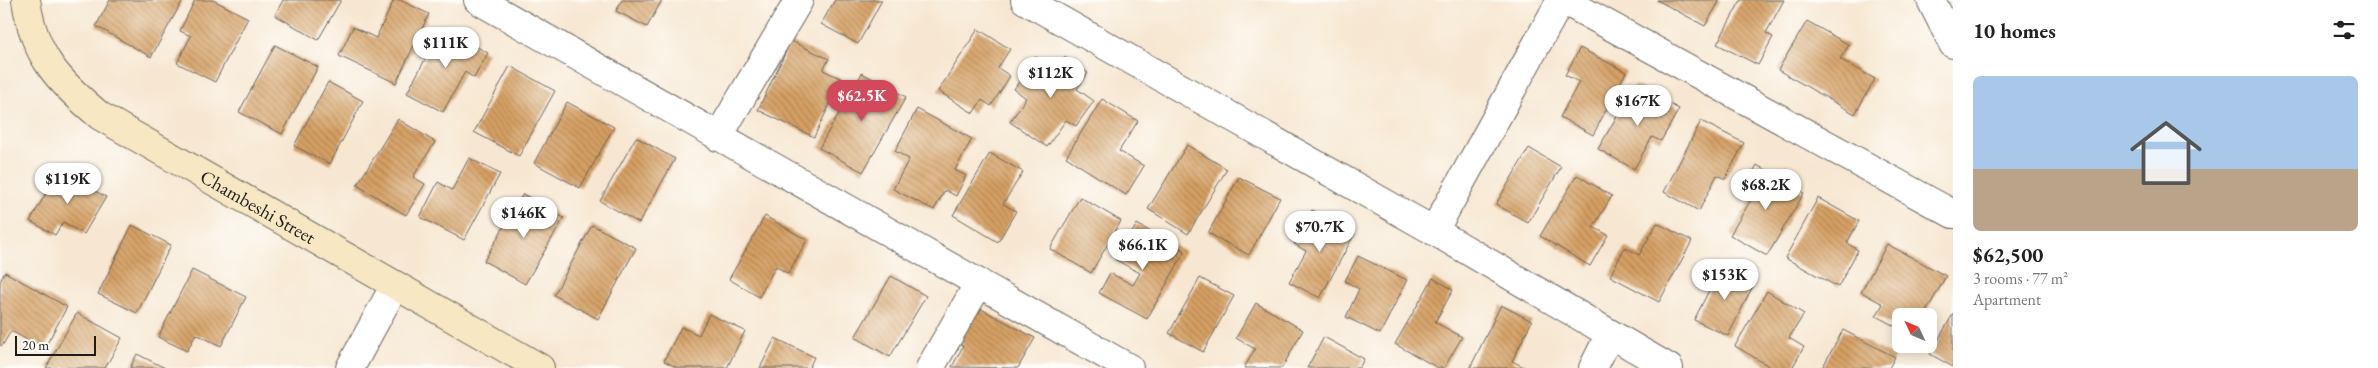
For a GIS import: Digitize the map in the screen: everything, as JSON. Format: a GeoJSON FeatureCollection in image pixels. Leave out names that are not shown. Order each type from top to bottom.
{"type":"FeatureCollection","features":[{"type":"Feature","properties":{"kind":"street","name":"Chambeshi Street"},"geometry":{"type":"LineString","coordinates":[[26,0],[29,24],[44,59],[69,90],[100,116],[540,368]]}},
{"type":"Feature","properties":{"kind":"street"},"geometry":{"type":"LineString","coordinates":[[478,0],[1129,368]]}},
{"type":"Feature","properties":{"kind":"street"},"geometry":{"type":"LineString","coordinates":[[718,136],[799,0]]}},
{"type":"Feature","properties":{"kind":"street"},"geometry":{"type":"LineString","coordinates":[[1024,0],[1434,231],[1668,368]]}},
{"type":"Feature","properties":{"kind":"street"},"geometry":{"type":"LineString","coordinates":[[1434,231],[1562,0],[1953,214]]}},
{"type":"Feature","properties":{"kind":"street"},"geometry":{"type":"LineString","coordinates":[[1932,0],[1953,44]]}},
{"type":"Feature","properties":{"kind":"street"},"geometry":{"type":"LineString","coordinates":[[930,368],[979,283]]}},
{"type":"Feature","properties":{"kind":"street"},"geometry":{"type":"LineString","coordinates":[[350,368],[395,285]]}},
{"type":"Feature","properties":{"kind":"street"},"geometry":{"type":"LineString","coordinates":[[1593,368],[1610,334]]}},
{"type":"Feature","properties":{"kind":"building"},"geometry":{"type":"Polygon","coordinates":[[[110,0],[183,0],[151,57],[96,26],[110,0]]]}},
{"type":"Feature","properties":{"kind":"building"},"geometry":{"type":"Polygon","coordinates":[[[195,0],[213,0],[248,18],[215,82],[177,63],[191,36],[180,31],[195,0]]]}},
{"type":"Feature","properties":{"kind":"building"},"geometry":{"type":"Polygon","coordinates":[[[283,0],[341,0],[318,40],[275,15],[283,0]]]}},
{"type":"Feature","properties":{"kind":"building"},"geometry":{"type":"Polygon","coordinates":[[[394,0],[400,0],[429,14],[396,83],[339,56],[353,27],[376,38],[394,0]]]}},
{"type":"Feature","properties":{"kind":"building"},"geometry":{"type":"Polygon","coordinates":[[[622,0],[662,0],[647,27],[616,11],[622,0]]]}},
{"type":"Feature","properties":{"kind":"building"},"geometry":{"type":"Polygon","coordinates":[[[835,0],[882,0],[858,44],[821,24],[835,0]]]}},
{"type":"Feature","properties":{"kind":"building"},"geometry":{"type":"Polygon","coordinates":[[[1657,0],[1720,0],[1705,26],[1657,0]]]}},
{"type":"Feature","properties":{"kind":"building"},"geometry":{"type":"Polygon","coordinates":[[[1741,0],[1784,0],[1766,33],[1773,37],[1758,65],[1717,44],[1741,0]]]}},
{"type":"Feature","properties":{"kind":"building"},"geometry":{"type":"Polygon","coordinates":[[[1807,21],[1849,45],[1840,59],[1875,79],[1855,114],[1778,70],[1807,21]]]}},
{"type":"Feature","properties":{"kind":"building"},"geometry":{"type":"Polygon","coordinates":[[[442,28],[488,53],[474,78],[465,72],[443,112],[407,93],[442,28]]]}},
{"type":"Feature","properties":{"kind":"building"},"geometry":{"type":"Polygon","coordinates":[[[978,29],[1010,49],[998,68],[1010,76],[991,106],[982,100],[973,113],[938,91],[978,29]]]}},
{"type":"Feature","properties":{"kind":"building"},"geometry":{"type":"Polygon","coordinates":[[[791,41],[829,59],[823,70],[842,79],[814,137],[758,110],[791,41]]]}},
{"type":"Feature","properties":{"kind":"building"},"geometry":{"type":"Polygon","coordinates":[[[275,45],[318,67],[282,134],[239,112],[275,45]]]}},
{"type":"Feature","properties":{"kind":"building"},"geometry":{"type":"Polygon","coordinates":[[[1580,48],[1626,72],[1593,135],[1560,117],[1579,82],[1565,75],[1580,48]]]}},
{"type":"Feature","properties":{"kind":"building"},"geometry":{"type":"Polygon","coordinates":[[[1036,57],[1056,70],[1064,57],[1088,73],[1077,89],[1094,101],[1076,126],[1066,120],[1047,147],[1010,122],[1026,98],[1014,89],[1036,57]]]}},
{"type":"Feature","properties":{"kind":"building"},"geometry":{"type":"Polygon","coordinates":[[[510,66],[555,91],[519,156],[474,132],[510,66]]]}},
{"type":"Feature","properties":{"kind":"building"},"geometry":{"type":"Polygon","coordinates":[[[862,73],[906,97],[863,172],[819,148],[862,73]]]}},
{"type":"Feature","properties":{"kind":"building"},"geometry":{"type":"Polygon","coordinates":[[[328,82],[363,101],[330,164],[294,146],[328,82]]]}},
{"type":"Feature","properties":{"kind":"building"},"geometry":{"type":"Polygon","coordinates":[[[1635,85],[1679,109],[1661,141],[1652,137],[1634,169],[1598,149],[1635,85]]]}},
{"type":"Feature","properties":{"kind":"building"},"geometry":{"type":"Polygon","coordinates":[[[1102,99],[1138,121],[1119,151],[1144,166],[1126,195],[1066,157],[1102,99]]]}},
{"type":"Feature","properties":{"kind":"building"},"geometry":{"type":"Polygon","coordinates":[[[567,102],[614,127],[580,188],[534,163],[567,102]]]}},
{"type":"Feature","properties":{"kind":"building"},"geometry":{"type":"Polygon","coordinates":[[[917,109],[972,139],[955,170],[966,176],[956,196],[945,190],[934,210],[893,189],[909,159],[895,151],[917,109]]]}},
{"type":"Feature","properties":{"kind":"building"},"geometry":{"type":"Polygon","coordinates":[[[398,119],[435,142],[413,177],[425,184],[406,215],[357,185],[398,119]]]}},
{"type":"Feature","properties":{"kind":"building"},"geometry":{"type":"Polygon","coordinates":[[[1701,121],[1744,143],[1725,179],[1717,175],[1699,211],[1664,192],[1701,121]]]}},
{"type":"Feature","properties":{"kind":"building"},"geometry":{"type":"Polygon","coordinates":[[[636,137],[675,159],[639,223],[600,201],[636,137]]]}},
{"type":"Feature","properties":{"kind":"building"},"geometry":{"type":"Polygon","coordinates":[[[1187,145],[1227,169],[1188,234],[1148,209],[1187,145]]]}},
{"type":"Feature","properties":{"kind":"building"},"geometry":{"type":"Polygon","coordinates":[[[1529,148],[1561,167],[1528,223],[1496,204],[1529,148]]]}},
{"type":"Feature","properties":{"kind":"building"},"geometry":{"type":"Polygon","coordinates":[[[990,153],[1023,172],[1003,204],[1016,211],[998,242],[953,215],[990,153]]]}},
{"type":"Feature","properties":{"kind":"building"},"geometry":{"type":"Polygon","coordinates":[[[469,158],[500,174],[464,240],[420,217],[438,182],[452,190],[469,158]]]}},
{"type":"Feature","properties":{"kind":"building"},"geometry":{"type":"Polygon","coordinates":[[[1757,165],[1804,193],[1767,256],[1730,235],[1755,193],[1744,187],[1757,165]]]}},
{"type":"Feature","properties":{"kind":"building"},"geometry":{"type":"Polygon","coordinates":[[[59,171],[106,197],[84,234],[63,222],[55,235],[30,221],[59,171]]]}},
{"type":"Feature","properties":{"kind":"building"},"geometry":{"type":"Polygon","coordinates":[[[1577,175],[1612,196],[1593,227],[1608,235],[1590,266],[1540,236],[1577,175]]]}},
{"type":"Feature","properties":{"kind":"building"},"geometry":{"type":"Polygon","coordinates":[[[1239,177],[1280,198],[1249,255],[1208,233],[1239,177]]]}},
{"type":"Feature","properties":{"kind":"building"},"geometry":{"type":"Polygon","coordinates":[[[523,194],[564,218],[525,284],[484,261],[523,194]]]}},
{"type":"Feature","properties":{"kind":"building"},"geometry":{"type":"Polygon","coordinates":[[[1080,197],[1121,221],[1091,273],[1050,249],[1080,197]]]}},
{"type":"Feature","properties":{"kind":"building"},"geometry":{"type":"Polygon","coordinates":[[[1818,198],[1859,221],[1847,243],[1858,250],[1838,287],[1785,258],[1818,198]]]}},
{"type":"Feature","properties":{"kind":"building"},"geometry":{"type":"Polygon","coordinates":[[[1312,210],[1355,233],[1320,298],[1289,282],[1306,251],[1294,244],[1312,210]]]}},
{"type":"Feature","properties":{"kind":"building"},"geometry":{"type":"Polygon","coordinates":[[[765,216],[807,240],[788,274],[776,266],[759,297],[729,279],[765,216]]]}},
{"type":"Feature","properties":{"kind":"building"},"geometry":{"type":"Polygon","coordinates":[[[1657,223],[1692,241],[1659,302],[1610,276],[1625,247],[1639,255],[1657,223]]]}},
{"type":"Feature","properties":{"kind":"building"},"geometry":{"type":"Polygon","coordinates":[[[1137,224],[1185,251],[1147,319],[1099,293],[1110,273],[1133,285],[1140,273],[1116,260],[1137,224]]]}},
{"type":"Feature","properties":{"kind":"building"},"geometry":{"type":"Polygon","coordinates":[[[132,225],[171,245],[137,313],[98,294],[132,225]]]}},
{"type":"Feature","properties":{"kind":"building"},"geometry":{"type":"Polygon","coordinates":[[[592,225],[636,248],[598,319],[554,295],[592,225]]]}},
{"type":"Feature","properties":{"kind":"building"},"geometry":{"type":"Polygon","coordinates":[[[1887,244],[1946,276],[1928,308],[1892,308],[1892,325],[1876,316],[1883,304],[1861,292],[1887,244]]]}},
{"type":"Feature","properties":{"kind":"building"},"geometry":{"type":"Polygon","coordinates":[[[1358,256],[1407,280],[1380,334],[1346,317],[1359,289],[1345,281],[1358,256]]]}},
{"type":"Feature","properties":{"kind":"building"},"geometry":{"type":"Polygon","coordinates":[[[1722,265],[1755,282],[1728,336],[1694,320],[1722,265]]]}},
{"type":"Feature","properties":{"kind":"building"},"geometry":{"type":"Polygon","coordinates":[[[192,270],[246,297],[221,346],[196,334],[187,351],[158,337],[192,270]]]}},
{"type":"Feature","properties":{"kind":"building"},"geometry":{"type":"Polygon","coordinates":[[[5,272],[67,307],[44,349],[11,331],[2,346],[0,345],[0,281],[5,272]]]}},
{"type":"Feature","properties":{"kind":"building"},"geometry":{"type":"Polygon","coordinates":[[[891,276],[926,296],[890,357],[855,337],[891,276]]]}},
{"type":"Feature","properties":{"kind":"building"},"geometry":{"type":"Polygon","coordinates":[[[1200,278],[1234,296],[1203,352],[1169,333],[1200,278]]]}},
{"type":"Feature","properties":{"kind":"building"},"geometry":{"type":"Polygon","coordinates":[[[1433,278],[1453,290],[1435,322],[1462,337],[1444,368],[1438,368],[1395,344],[1433,278]]]}},
{"type":"Feature","properties":{"kind":"building"},"geometry":{"type":"Polygon","coordinates":[[[1767,291],[1804,314],[1789,338],[1804,347],[1792,368],[1772,368],[1735,346],[1767,291]]]}},
{"type":"Feature","properties":{"kind":"building"},"geometry":{"type":"Polygon","coordinates":[[[1256,303],[1303,330],[1282,368],[1244,368],[1255,349],[1236,338],[1256,303]]]}},
{"type":"Feature","properties":{"kind":"building"},"geometry":{"type":"Polygon","coordinates":[[[972,304],[1035,338],[1018,368],[952,367],[963,346],[952,340],[972,304]]]}},
{"type":"Feature","properties":{"kind":"building"},"geometry":{"type":"Polygon","coordinates":[[[1501,305],[1532,321],[1512,361],[1526,368],[1470,368],[1501,305]]]}},
{"type":"Feature","properties":{"kind":"building"},"geometry":{"type":"Polygon","coordinates":[[[77,313],[122,338],[105,368],[46,368],[77,313]]]}},
{"type":"Feature","properties":{"kind":"building"},"geometry":{"type":"Polygon","coordinates":[[[709,314],[745,331],[727,368],[678,368],[664,361],[681,327],[699,335],[709,314]]]}},
{"type":"Feature","properties":{"kind":"building"},"geometry":{"type":"Polygon","coordinates":[[[1953,314],[1953,367],[1930,354],[1938,352],[1938,340],[1953,314]]]}},
{"type":"Feature","properties":{"kind":"building"},"geometry":{"type":"Polygon","coordinates":[[[1843,330],[1895,357],[1889,368],[1822,368],[1843,330]]]}},
{"type":"Feature","properties":{"kind":"building"},"geometry":{"type":"Polygon","coordinates":[[[1324,337],[1364,359],[1359,368],[1307,368],[1324,337]]]}},
{"type":"Feature","properties":{"kind":"building"},"geometry":{"type":"Polygon","coordinates":[[[775,338],[814,357],[809,368],[760,368],[775,338]]]}},
{"type":"Feature","properties":{"kind":"building"},"geometry":{"type":"Polygon","coordinates":[[[137,354],[165,368],[130,368],[137,354]]]}}]}
